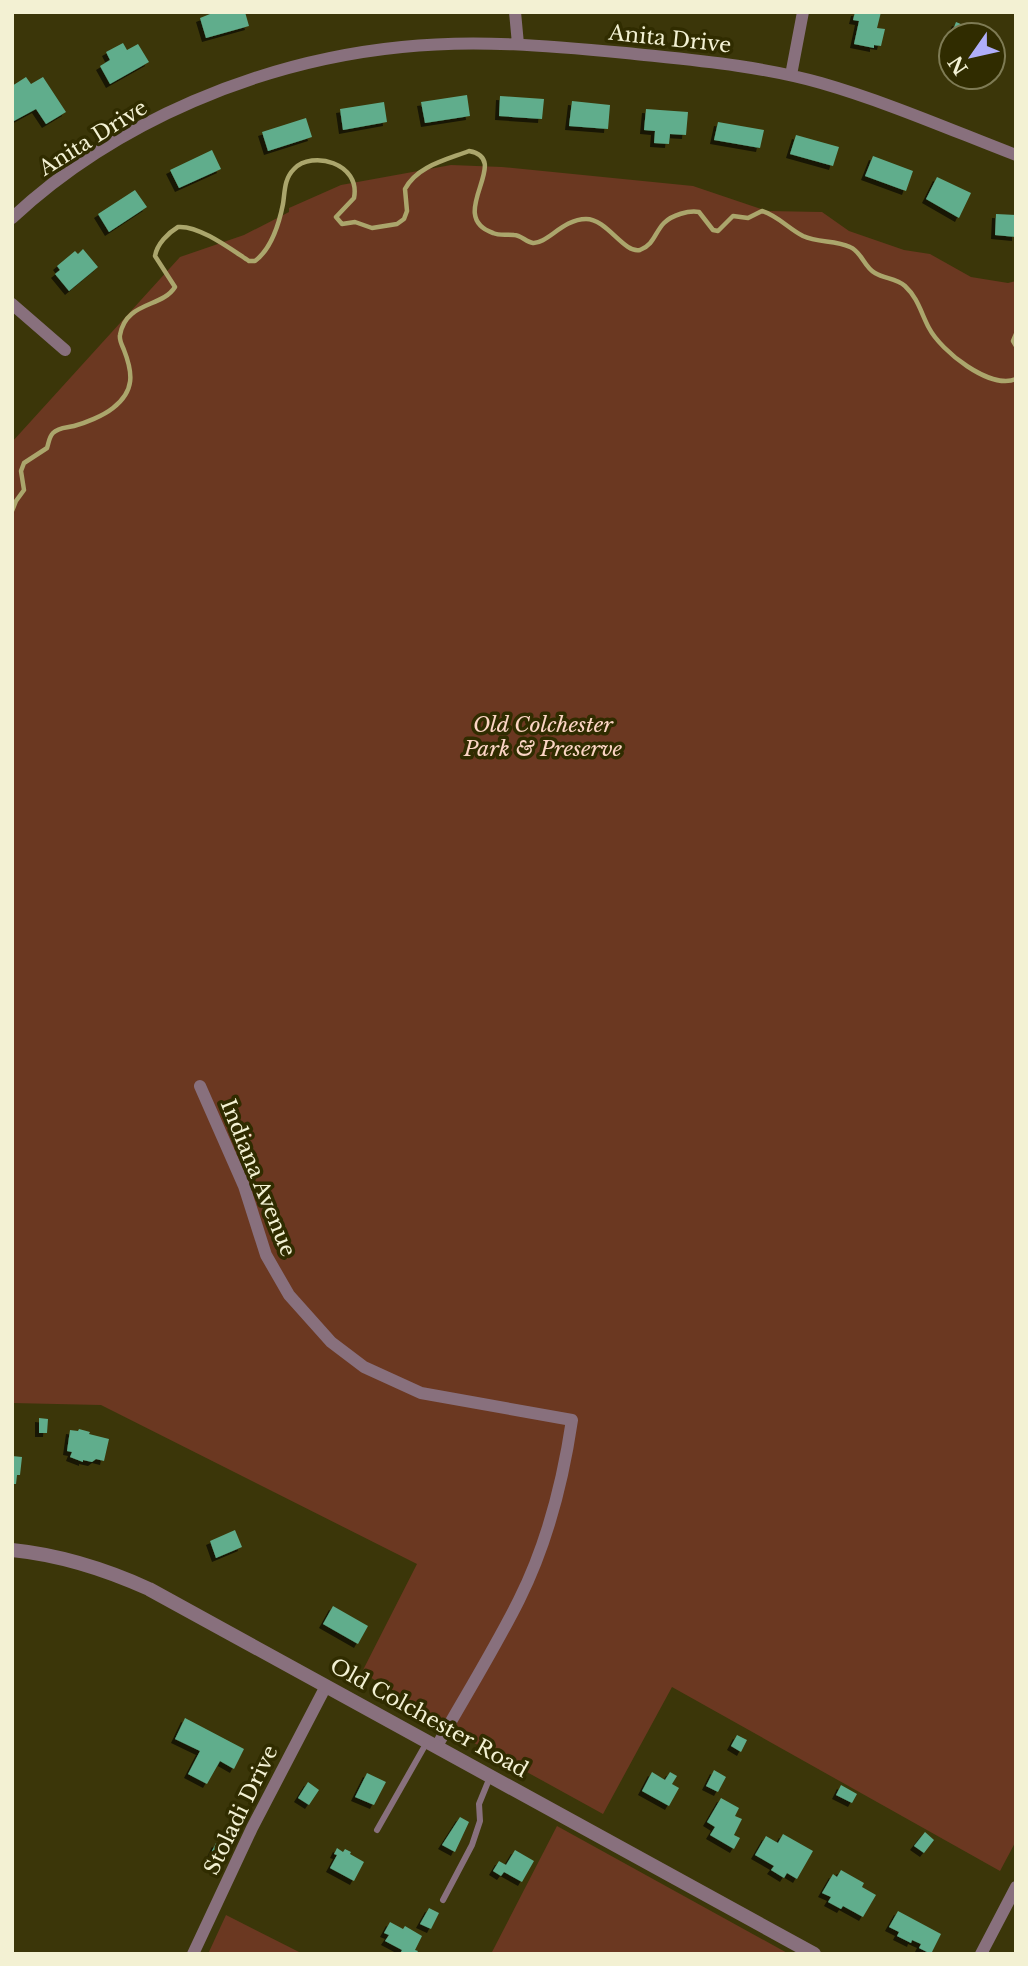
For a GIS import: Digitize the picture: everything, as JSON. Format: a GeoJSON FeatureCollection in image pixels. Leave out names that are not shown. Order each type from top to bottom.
{"type":"FeatureCollection","features":[{"type":"Feature","properties":{"kind":"street"},"geometry":{"type":"LineString","coordinates":[[515,12],[518,44]]}},
{"type":"Feature","properties":{"kind":"street"},"geometry":{"type":"LineString","coordinates":[[791,75],[803,12]]}},
{"type":"Feature","properties":{"kind":"street","name":"Anita Drive"},"geometry":{"type":"LineString","coordinates":[[12,218],[50,186],[115,142],[184,107],[254,78],[291,67],[366,51],[427,45],[518,44],[682,59],[791,75],[856,94],[1016,155]]}},
{"type":"Feature","properties":{"kind":"street"},"geometry":{"type":"LineString","coordinates":[[12,304],[65,350]]}},
{"type":"Feature","properties":{"kind":"street","name":"Indiana Avenue"},"geometry":{"type":"LineString","coordinates":[[200,1086],[231,1152],[271,1266],[301,1312],[331,1342],[364,1367],[421,1394],[572,1420],[553,1512],[532,1572],[519,1600],[433,1743]]}},
{"type":"Feature","properties":{"kind":"street","name":"Old Colchester Road"},"geometry":{"type":"LineString","coordinates":[[12,1550],[94,1566],[124,1578],[433,1743],[814,1954]]}},
{"type":"Feature","properties":{"kind":"street","name":"Stoladi Drive"},"geometry":{"type":"LineString","coordinates":[[192,1954],[326,1686]]}},
{"type":"Feature","properties":{"kind":"street"},"geometry":{"type":"LineString","coordinates":[[981,1954],[1016,1887]]}},
{"type":"Feature","properties":{"kind":"lane"},"geometry":{"type":"LineString","coordinates":[[377,1830],[433,1743]]}},
{"type":"Feature","properties":{"kind":"lane"},"geometry":{"type":"LineString","coordinates":[[443,1900],[472,1845],[480,1821],[479,1804],[491,1776]]}},
{"type":"Feature","properties":{"kind":"green space","name":"Old Colchester Park & Preserve"},"geometry":{"type":"Polygon","coordinates":[[[451,165],[502,167],[693,186],[767,211],[822,212],[849,231],[904,250],[930,254],[971,277],[1008,283],[1016,281],[1016,1841],[1000,1871],[672,1687],[603,1814],[476,1744],[362,1672],[417,1564],[101,1405],[12,1403],[12,442],[180,257],[244,235],[289,212],[289,208],[341,185],[451,165]]]}},
{"type":"Feature","properties":{"kind":"green space"},"geometry":{"type":"Polygon","coordinates":[[[557,1826],[789,1954],[491,1954],[557,1826]]]}},
{"type":"Feature","properties":{"kind":"green space"},"geometry":{"type":"Polygon","coordinates":[[[226,1915],[303,1954],[208,1954],[226,1915]]]}},
{"type":"Feature","properties":{"kind":"building"},"geometry":{"type":"Polygon","coordinates":[[[215,12],[245,12],[249,26],[206,38],[200,18],[215,12]]]}},
{"type":"Feature","properties":{"kind":"building"},"geometry":{"type":"Polygon","coordinates":[[[855,12],[881,12],[877,28],[885,29],[881,46],[874,45],[874,48],[854,44],[859,21],[853,20],[855,12]]]}},
{"type":"Feature","properties":{"kind":"building"},"geometry":{"type":"Polygon","coordinates":[[[123,43],[127,50],[138,44],[149,62],[110,84],[100,66],[110,60],[106,52],[123,43]]]}},
{"type":"Feature","properties":{"kind":"building"},"geometry":{"type":"Polygon","coordinates":[[[26,77],[31,84],[43,77],[66,112],[46,124],[36,109],[12,122],[12,86],[26,77]]]}},
{"type":"Feature","properties":{"kind":"building"},"geometry":{"type":"Polygon","coordinates":[[[467,95],[470,116],[425,123],[421,102],[467,95]]]}},
{"type":"Feature","properties":{"kind":"building"},"geometry":{"type":"Polygon","coordinates":[[[500,96],[544,99],[542,119],[499,116],[500,96]]]}},
{"type":"Feature","properties":{"kind":"building"},"geometry":{"type":"Polygon","coordinates":[[[572,101],[610,105],[608,129],[569,126],[572,101]]]}},
{"type":"Feature","properties":{"kind":"building"},"geometry":{"type":"Polygon","coordinates":[[[384,102],[387,122],[343,130],[340,109],[384,102]]]}},
{"type":"Feature","properties":{"kind":"building"},"geometry":{"type":"Polygon","coordinates":[[[646,109],[688,112],[686,135],[670,134],[669,144],[654,143],[655,131],[644,130],[646,109]]]}},
{"type":"Feature","properties":{"kind":"building"},"geometry":{"type":"Polygon","coordinates":[[[306,118],[312,137],[268,151],[262,132],[306,118]]]}},
{"type":"Feature","properties":{"kind":"building"},"geometry":{"type":"Polygon","coordinates":[[[718,122],[764,130],[760,148],[714,140],[718,122]]]}},
{"type":"Feature","properties":{"kind":"building"},"geometry":{"type":"Polygon","coordinates":[[[796,135],[839,147],[833,166],[790,154],[796,135]]]}},
{"type":"Feature","properties":{"kind":"building"},"geometry":{"type":"Polygon","coordinates":[[[212,150],[221,169],[179,188],[170,170],[212,150]]]}},
{"type":"Feature","properties":{"kind":"building"},"geometry":{"type":"Polygon","coordinates":[[[873,156],[913,171],[906,191],[865,176],[873,156]]]}},
{"type":"Feature","properties":{"kind":"building"},"geometry":{"type":"Polygon","coordinates":[[[937,177],[971,193],[959,218],[926,199],[937,177]]]}},
{"type":"Feature","properties":{"kind":"building"},"geometry":{"type":"Polygon","coordinates":[[[135,190],[147,207],[109,232],[98,214],[135,190]]]}},
{"type":"Feature","properties":{"kind":"building"},"geometry":{"type":"Polygon","coordinates":[[[996,214],[1016,215],[1016,237],[995,235],[996,214]]]}},
{"type":"Feature","properties":{"kind":"building"},"geometry":{"type":"Polygon","coordinates":[[[83,249],[98,267],[69,291],[55,274],[60,270],[57,266],[75,251],[78,254],[83,249]]]}},
{"type":"Feature","properties":{"kind":"building"},"geometry":{"type":"Polygon","coordinates":[[[39,1418],[48,1419],[47,1433],[39,1433],[39,1418]]]}},
{"type":"Feature","properties":{"kind":"building"},"geometry":{"type":"Polygon","coordinates":[[[79,1429],[109,1439],[104,1461],[96,1459],[83,1462],[70,1457],[72,1452],[67,1451],[70,1430],[79,1429]]]}},
{"type":"Feature","properties":{"kind":"building"},"geometry":{"type":"Polygon","coordinates":[[[12,1456],[22,1457],[16,1484],[12,1484],[12,1456]]]}},
{"type":"Feature","properties":{"kind":"building"},"geometry":{"type":"Polygon","coordinates":[[[235,1530],[242,1547],[216,1558],[210,1541],[235,1530]]]}},
{"type":"Feature","properties":{"kind":"building"},"geometry":{"type":"Polygon","coordinates":[[[333,1606],[368,1626],[358,1644],[323,1624],[333,1606]]]}},
{"type":"Feature","properties":{"kind":"building"},"geometry":{"type":"Polygon","coordinates":[[[185,1718],[244,1749],[234,1769],[220,1761],[207,1784],[188,1774],[200,1751],[175,1739],[185,1718]]]}},
{"type":"Feature","properties":{"kind":"building"},"geometry":{"type":"Polygon","coordinates":[[[737,1735],[747,1740],[741,1752],[731,1746],[737,1735]]]}},
{"type":"Feature","properties":{"kind":"building"},"geometry":{"type":"Polygon","coordinates":[[[714,1770],[726,1777],[718,1792],[706,1786],[714,1770]]]}},
{"type":"Feature","properties":{"kind":"building"},"geometry":{"type":"Polygon","coordinates":[[[652,1772],[665,1780],[670,1772],[677,1776],[672,1784],[679,1788],[669,1806],[642,1791],[652,1772]]]}},
{"type":"Feature","properties":{"kind":"building"},"geometry":{"type":"Polygon","coordinates":[[[367,1773],[386,1782],[374,1805],[355,1797],[367,1773]]]}},
{"type":"Feature","properties":{"kind":"building"},"geometry":{"type":"Polygon","coordinates":[[[308,1782],[319,1790],[309,1805],[298,1798],[308,1782]]]}},
{"type":"Feature","properties":{"kind":"building"},"geometry":{"type":"Polygon","coordinates":[[[841,1785],[857,1794],[852,1803],[836,1795],[841,1785]]]}},
{"type":"Feature","properties":{"kind":"building"},"geometry":{"type":"Polygon","coordinates":[[[721,1798],[739,1808],[735,1816],[742,1819],[734,1835],[740,1838],[734,1849],[710,1835],[715,1827],[707,1822],[721,1798]]]}},
{"type":"Feature","properties":{"kind":"building"},"geometry":{"type":"Polygon","coordinates":[[[460,1817],[469,1822],[455,1852],[442,1845],[460,1817]]]}},
{"type":"Feature","properties":{"kind":"building"},"geometry":{"type":"Polygon","coordinates":[[[925,1832],[934,1840],[924,1853],[914,1846],[925,1832]]]}},
{"type":"Feature","properties":{"kind":"building"},"geometry":{"type":"Polygon","coordinates":[[[783,1834],[813,1851],[797,1879],[787,1873],[784,1878],[771,1870],[774,1866],[755,1855],[766,1836],[778,1843],[783,1834]]]}},
{"type":"Feature","properties":{"kind":"building"},"geometry":{"type":"Polygon","coordinates":[[[216,1843],[227,1849],[221,1861],[210,1855],[216,1843]]]}},
{"type":"Feature","properties":{"kind":"building"},"geometry":{"type":"Polygon","coordinates":[[[337,1848],[343,1852],[345,1849],[351,1852],[350,1854],[364,1862],[354,1881],[330,1868],[337,1855],[334,1854],[337,1848]]]}},
{"type":"Feature","properties":{"kind":"building"},"geometry":{"type":"Polygon","coordinates":[[[515,1850],[534,1861],[522,1882],[504,1872],[501,1876],[493,1871],[499,1861],[506,1865],[515,1850]]]}},
{"type":"Feature","properties":{"kind":"building"},"geometry":{"type":"Polygon","coordinates":[[[841,1870],[864,1883],[862,1887],[876,1895],[863,1917],[843,1906],[841,1909],[828,1902],[831,1897],[822,1893],[833,1874],[837,1877],[841,1870]]]}},
{"type":"Feature","properties":{"kind":"building"},"geometry":{"type":"Polygon","coordinates":[[[429,1908],[439,1913],[431,1929],[420,1924],[429,1908]]]}},
{"type":"Feature","properties":{"kind":"building"},"geometry":{"type":"Polygon","coordinates":[[[898,1911],[941,1934],[931,1954],[919,1948],[921,1944],[912,1940],[911,1943],[897,1936],[899,1932],[889,1927],[898,1911]]]}},
{"type":"Feature","properties":{"kind":"building"},"geometry":{"type":"Polygon","coordinates":[[[390,1922],[403,1929],[405,1926],[422,1936],[415,1950],[418,1951],[416,1954],[400,1954],[402,1950],[385,1941],[389,1935],[384,1933],[390,1922]]]}},
{"type":"Feature","properties":{"kind":"waterway"},"geometry":{"type":"LineString","coordinates":[[12,511],[24,490],[21,471],[24,463],[47,448],[53,433],[104,414],[120,402],[129,388],[130,374],[120,339],[124,324],[137,310],[162,299],[175,287],[155,256],[163,239],[178,227],[186,227],[215,239],[249,261],[255,261],[266,250],[274,236],[288,177],[302,163],[312,161],[333,163],[343,168],[350,176],[354,186],[354,198],[336,217],[342,224],[355,222],[372,228],[397,224],[404,219],[407,211],[405,189],[424,169],[469,151],[481,156],[485,165],[476,202],[475,214],[480,225],[496,234],[517,235],[533,243],[544,240],[570,223],[586,219],[601,224],[628,247],[640,250],[651,242],[664,223],[681,214],[699,212],[713,230],[718,231],[733,216],[748,218],[762,211],[803,236],[854,249],[871,270],[905,286],[935,337],[955,357],[980,374],[993,379],[1016,379]]}},
{"type":"Feature","properties":{"kind":"waterway"},"geometry":{"type":"LineString","coordinates":[[1016,334],[1013,341],[1016,346]]}}]}
